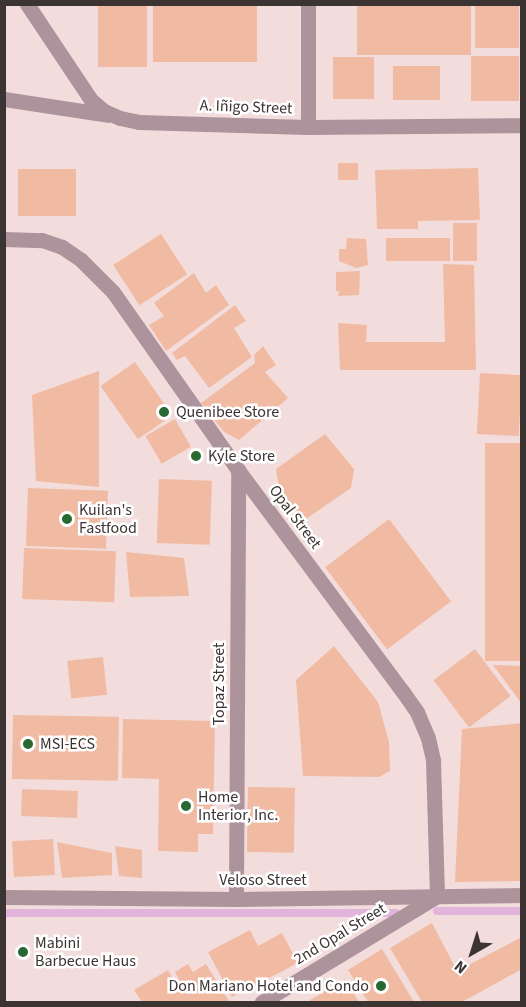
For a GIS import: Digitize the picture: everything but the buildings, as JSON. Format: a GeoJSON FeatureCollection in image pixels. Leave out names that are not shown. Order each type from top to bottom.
{"type":"FeatureCollection","features":[{"type":"Feature","properties":{"kind":"street","name":"A. Iñigo Street"},"geometry":{"type":"LineString","coordinates":[[27,4],[92,100],[111,115],[139,122],[308,127],[522,125]]}},
{"type":"Feature","properties":{"kind":"street"},"geometry":{"type":"LineString","coordinates":[[308,4],[308,127]]}},
{"type":"Feature","properties":{"kind":"street"},"geometry":{"type":"LineString","coordinates":[[4,99],[111,115]]}},
{"type":"Feature","properties":{"kind":"street","name":"Opal Street"},"geometry":{"type":"LineString","coordinates":[[4,239],[42,240],[62,247],[98,274],[238,470],[417,712],[428,738],[432,760],[437,896]]}},
{"type":"Feature","properties":{"kind":"street","name":"Topaz Street"},"geometry":{"type":"LineString","coordinates":[[236,898],[238,470]]}},
{"type":"Feature","properties":{"kind":"street","name":"Veloso Street"},"geometry":{"type":"LineString","coordinates":[[4,897],[236,898],[522,895]]}},
{"type":"Feature","properties":{"kind":"street","name":"2nd Opal Street"},"geometry":{"type":"LineString","coordinates":[[262,1002],[437,896]]}},
{"type":"Feature","properties":{"kind":"waterway"},"geometry":{"type":"LineString","coordinates":[[437,911],[522,911]]}},
{"type":"Feature","properties":{"kind":"waterway"},"geometry":{"type":"LineString","coordinates":[[4,913],[396,913]]}},
{"type":"Feature","properties":{"kind":"place","name":"Quenibee Store"},"geometry":{"type":"Point","coordinates":[164,412]}},
{"type":"Feature","properties":{"kind":"place","name":"Kyle Store"},"geometry":{"type":"Point","coordinates":[196,456]}},
{"type":"Feature","properties":{"kind":"place","name":"Kuilan's Fastfood"},"geometry":{"type":"Point","coordinates":[67,519]}},
{"type":"Feature","properties":{"kind":"place","name":"MSI-ECS"},"geometry":{"type":"Point","coordinates":[28,744]}},
{"type":"Feature","properties":{"kind":"place","name":"Home Interior, Inc."},"geometry":{"type":"Point","coordinates":[186,806]}},
{"type":"Feature","properties":{"kind":"place","name":"Mabini Barbecue Haus"},"geometry":{"type":"Point","coordinates":[23,952]}},
{"type":"Feature","properties":{"kind":"place","name":"Don Mariano Hotel and Condo"},"geometry":{"type":"Point","coordinates":[381,986]}}]}
